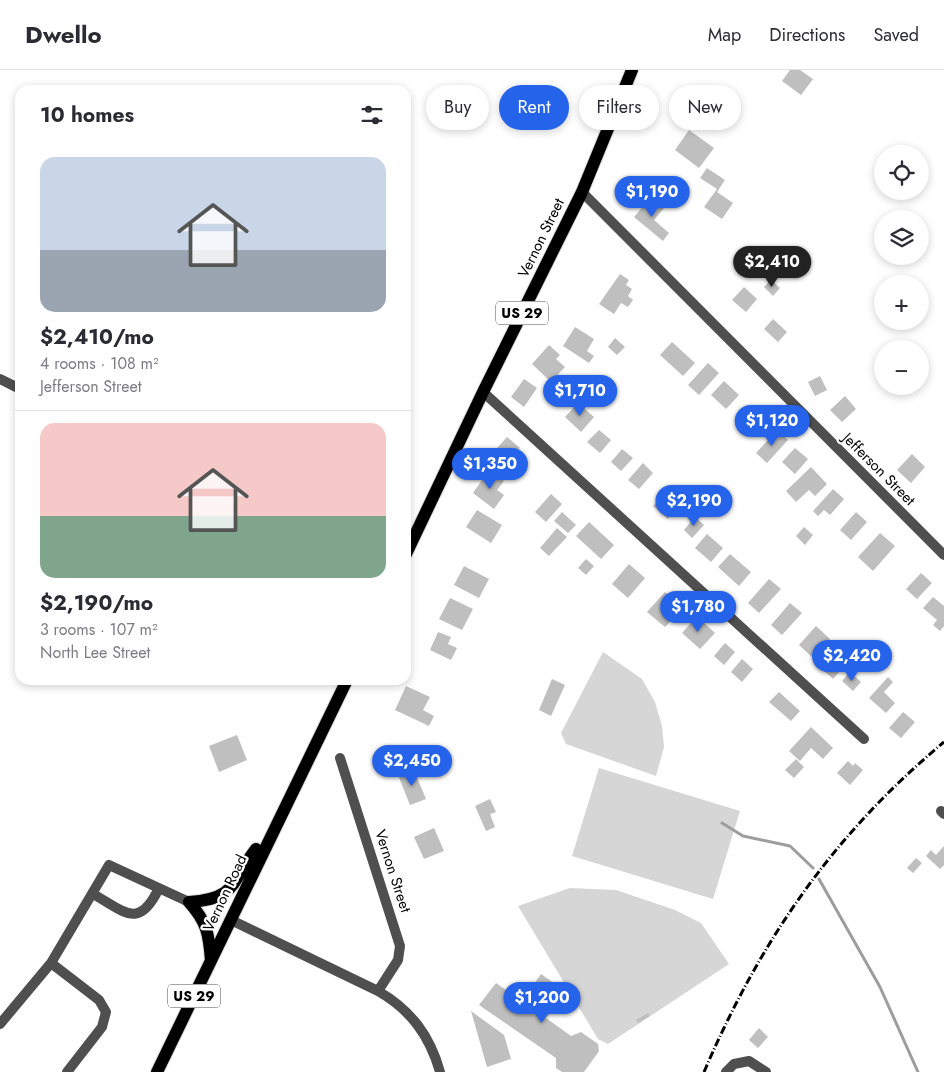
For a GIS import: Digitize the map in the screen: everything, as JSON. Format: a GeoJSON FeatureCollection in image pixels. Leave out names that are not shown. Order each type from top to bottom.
{"type":"FeatureCollection","features":[{"type":"Feature","properties":{"kind":"main road","name":"Vernon Street"},"geometry":{"type":"LineString","coordinates":[[411,543],[482,392],[582,192],[632,70]]}},
{"type":"Feature","properties":{"kind":"main road","name":"Vernon Road"},"geometry":{"type":"LineString","coordinates":[[157,1072],[344,685]]}},
{"type":"Feature","properties":{"kind":"main road"},"geometry":{"type":"LineString","coordinates":[[189,902],[208,901],[223,896],[234,886],[253,854],[275,826]]}},
{"type":"Feature","properties":{"kind":"main road"},"geometry":{"type":"LineString","coordinates":[[189,902],[202,918],[209,936],[211,962]]}},
{"type":"Feature","properties":{"kind":"street","name":"Jefferson Street"},"geometry":{"type":"LineString","coordinates":[[582,192],[944,555]]}},
{"type":"Feature","properties":{"kind":"street"},"geometry":{"type":"LineString","coordinates":[[0,379],[15,386]]}},
{"type":"Feature","properties":{"kind":"street"},"geometry":{"type":"LineString","coordinates":[[482,392],[864,739]]}},
{"type":"Feature","properties":{"kind":"street","name":"Vernon Street"},"geometry":{"type":"LineString","coordinates":[[340,758],[400,946],[398,960],[378,991]]}},
{"type":"Feature","properties":{"kind":"street"},"geometry":{"type":"LineString","coordinates":[[0,1024],[51,963],[109,865],[189,902]]}},
{"type":"Feature","properties":{"kind":"street"},"geometry":{"type":"LineString","coordinates":[[93,894],[129,914],[141,913],[151,905],[159,888]]}},
{"type":"Feature","properties":{"kind":"street"},"geometry":{"type":"LineString","coordinates":[[230,920],[378,991],[398,1004],[415,1020],[430,1043],[440,1072]]}},
{"type":"Feature","properties":{"kind":"street"},"geometry":{"type":"LineString","coordinates":[[51,963],[99,1000],[106,1012],[102,1027],[67,1072]]}},
{"type":"Feature","properties":{"kind":"street"},"geometry":{"type":"LineString","coordinates":[[726,1072],[734,1064],[749,1061],[766,1072]]}},
{"type":"Feature","properties":{"kind":"shaded area"},"geometry":{"type":"Polygon","coordinates":[[[603,652],[642,679],[655,702],[662,726],[664,747],[656,776],[566,744],[561,733],[603,652]]]}},
{"type":"Feature","properties":{"kind":"shaded area"},"geometry":{"type":"Polygon","coordinates":[[[599,768],[740,811],[713,899],[572,856],[599,768]]]}},
{"type":"Feature","properties":{"kind":"shaded area"},"geometry":{"type":"Polygon","coordinates":[[[570,888],[616,890],[675,910],[701,923],[729,964],[608,1044],[598,1039],[518,906],[570,888]]]}},
{"type":"Feature","properties":{"kind":"building"},"geometry":{"type":"Polygon","coordinates":[[[790,70],[800,70],[813,79],[801,95],[782,81],[790,70]]]}},
{"type":"Feature","properties":{"kind":"building"},"geometry":{"type":"Polygon","coordinates":[[[689,130],[714,148],[699,168],[675,150],[689,130]]]}},
{"type":"Feature","properties":{"kind":"building"},"geometry":{"type":"Polygon","coordinates":[[[707,168],[725,180],[717,192],[733,203],[722,219],[704,207],[717,189],[700,178],[707,168]]]}},
{"type":"Feature","properties":{"kind":"building"},"geometry":{"type":"Polygon","coordinates":[[[651,197],[664,208],[654,220],[669,233],[663,241],[634,217],[651,197]]]}},
{"type":"Feature","properties":{"kind":"building"},"geometry":{"type":"Polygon","coordinates":[[[620,274],[629,280],[626,285],[632,289],[628,296],[633,300],[628,307],[621,303],[614,314],[599,304],[620,274]]]}},
{"type":"Feature","properties":{"kind":"building"},"geometry":{"type":"Polygon","coordinates":[[[771,280],[780,288],[773,296],[764,287],[771,280]]]}},
{"type":"Feature","properties":{"kind":"building"},"geometry":{"type":"Polygon","coordinates":[[[744,287],[757,299],[746,312],[732,300],[744,287]]]}},
{"type":"Feature","properties":{"kind":"building"},"geometry":{"type":"Polygon","coordinates":[[[773,319],[787,332],[778,342],[764,329],[773,319]]]}},
{"type":"Feature","properties":{"kind":"building"},"geometry":{"type":"Polygon","coordinates":[[[575,327],[594,339],[587,351],[594,356],[589,363],[563,346],[575,327]]]}},
{"type":"Feature","properties":{"kind":"building"},"geometry":{"type":"Polygon","coordinates":[[[615,338],[625,347],[617,355],[608,347],[615,338]]]}},
{"type":"Feature","properties":{"kind":"building"},"geometry":{"type":"Polygon","coordinates":[[[672,342],[695,363],[683,376],[660,355],[672,342]]]}},
{"type":"Feature","properties":{"kind":"building"},"geometry":{"type":"Polygon","coordinates":[[[549,345],[560,355],[556,359],[565,367],[551,382],[532,364],[549,345]]]}},
{"type":"Feature","properties":{"kind":"building"},"geometry":{"type":"Polygon","coordinates":[[[708,363],[719,373],[699,395],[688,385],[708,363]]]}},
{"type":"Feature","properties":{"kind":"building"},"geometry":{"type":"Polygon","coordinates":[[[820,376],[827,390],[815,396],[808,382],[820,376]]]}},
{"type":"Feature","properties":{"kind":"building"},"geometry":{"type":"Polygon","coordinates":[[[524,379],[537,388],[524,407],[511,397],[524,379]]]}},
{"type":"Feature","properties":{"kind":"building"},"geometry":{"type":"Polygon","coordinates":[[[724,381],[739,395],[726,409],[711,395],[724,381]]]}},
{"type":"Feature","properties":{"kind":"building"},"geometry":{"type":"Polygon","coordinates":[[[845,396],[856,409],[842,422],[830,410],[845,396]]]}},
{"type":"Feature","properties":{"kind":"building"},"geometry":{"type":"Polygon","coordinates":[[[578,403],[594,417],[581,432],[565,417],[578,403]]]}},
{"type":"Feature","properties":{"kind":"building"},"geometry":{"type":"Polygon","coordinates":[[[751,409],[767,424],[757,435],[751,429],[747,434],[737,425],[751,409]]]}},
{"type":"Feature","properties":{"kind":"building"},"geometry":{"type":"Polygon","coordinates":[[[599,430],[611,440],[600,453],[587,442],[599,430]]]}},
{"type":"Feature","properties":{"kind":"building"},"geometry":{"type":"Polygon","coordinates":[[[777,430],[788,440],[767,463],[756,453],[777,430]]]}},
{"type":"Feature","properties":{"kind":"building"},"geometry":{"type":"Polygon","coordinates":[[[507,437],[520,448],[502,468],[490,456],[507,437]]]}},
{"type":"Feature","properties":{"kind":"building"},"geometry":{"type":"Polygon","coordinates":[[[795,448],[808,459],[795,474],[782,462],[795,448]]]}},
{"type":"Feature","properties":{"kind":"building"},"geometry":{"type":"Polygon","coordinates":[[[622,449],[633,458],[621,471],[611,462],[622,449]]]}},
{"type":"Feature","properties":{"kind":"building"},"geometry":{"type":"Polygon","coordinates":[[[912,454],[925,467],[911,483],[897,470],[912,454]]]}},
{"type":"Feature","properties":{"kind":"building"},"geometry":{"type":"Polygon","coordinates":[[[643,463],[653,473],[639,489],[628,480],[643,463]]]}},
{"type":"Feature","properties":{"kind":"building"},"geometry":{"type":"Polygon","coordinates":[[[811,467],[827,484],[815,496],[809,490],[796,502],[786,491],[811,467]]]}},
{"type":"Feature","properties":{"kind":"building"},"geometry":{"type":"Polygon","coordinates":[[[489,470],[504,481],[497,490],[504,495],[494,509],[473,493],[489,470]]]}},
{"type":"Feature","properties":{"kind":"building"},"geometry":{"type":"Polygon","coordinates":[[[671,486],[686,499],[668,519],[653,506],[671,486]]]}},
{"type":"Feature","properties":{"kind":"building"},"geometry":{"type":"Polygon","coordinates":[[[833,489],[844,499],[830,515],[824,510],[818,516],[813,511],[833,489]]]}},
{"type":"Feature","properties":{"kind":"building"},"geometry":{"type":"Polygon","coordinates":[[[551,494],[562,504],[546,522],[535,512],[551,494]]]}},
{"type":"Feature","properties":{"kind":"building"},"geometry":{"type":"Polygon","coordinates":[[[477,510],[502,525],[491,543],[466,527],[477,510]]]}},
{"type":"Feature","properties":{"kind":"building"},"geometry":{"type":"Polygon","coordinates":[[[562,512],[576,525],[568,533],[554,521],[562,512]]]}},
{"type":"Feature","properties":{"kind":"building"},"geometry":{"type":"Polygon","coordinates":[[[856,512],[867,522],[851,540],[840,530],[856,512]]]}},
{"type":"Feature","properties":{"kind":"building"},"geometry":{"type":"Polygon","coordinates":[[[695,517],[704,525],[692,538],[684,530],[695,517]]]}},
{"type":"Feature","properties":{"kind":"building"},"geometry":{"type":"Polygon","coordinates":[[[589,522],[614,545],[601,559],[576,536],[589,522]]]}},
{"type":"Feature","properties":{"kind":"building"},"geometry":{"type":"Polygon","coordinates":[[[804,527],[813,535],[805,545],[796,536],[804,527]]]}},
{"type":"Feature","properties":{"kind":"building"},"geometry":{"type":"Polygon","coordinates":[[[557,528],[567,537],[549,556],[540,548],[557,528]]]}},
{"type":"Feature","properties":{"kind":"building"},"geometry":{"type":"Polygon","coordinates":[[[880,533],[895,546],[873,571],[858,557],[880,533]]]}},
{"type":"Feature","properties":{"kind":"building"},"geometry":{"type":"Polygon","coordinates":[[[707,534],[723,548],[711,562],[695,548],[707,534]]]}},
{"type":"Feature","properties":{"kind":"building"},"geometry":{"type":"Polygon","coordinates":[[[730,554],[751,572],[739,586],[718,567],[730,554]]]}},
{"type":"Feature","properties":{"kind":"building"},"geometry":{"type":"Polygon","coordinates":[[[586,559],[594,566],[586,575],[578,568],[586,559]]]}},
{"type":"Feature","properties":{"kind":"building"},"geometry":{"type":"Polygon","coordinates":[[[629,564],[645,578],[628,598],[612,584],[629,564]]]}},
{"type":"Feature","properties":{"kind":"building"},"geometry":{"type":"Polygon","coordinates":[[[464,566],[489,579],[479,598],[454,585],[464,566]]]}},
{"type":"Feature","properties":{"kind":"building"},"geometry":{"type":"Polygon","coordinates":[[[921,573],[932,583],[917,599],[906,589],[921,573]]]}},
{"type":"Feature","properties":{"kind":"building"},"geometry":{"type":"Polygon","coordinates":[[[769,579],[781,589],[759,613],[748,603],[769,579]]]}},
{"type":"Feature","properties":{"kind":"building"},"geometry":{"type":"Polygon","coordinates":[[[665,592],[676,601],[664,615],[671,621],[665,627],[647,612],[665,592]]]}},
{"type":"Feature","properties":{"kind":"building"},"geometry":{"type":"Polygon","coordinates":[[[933,597],[944,606],[944,626],[940,631],[933,625],[937,620],[923,608],[933,597]]]}},
{"type":"Feature","properties":{"kind":"building"},"geometry":{"type":"Polygon","coordinates":[[[450,598],[473,609],[462,630],[439,619],[450,598]]]}},
{"type":"Feature","properties":{"kind":"building"},"geometry":{"type":"Polygon","coordinates":[[[790,603],[802,613],[782,635],[771,625],[790,603]]]}},
{"type":"Feature","properties":{"kind":"building"},"geometry":{"type":"Polygon","coordinates":[[[697,616],[715,633],[700,649],[682,633],[697,616]]]}},
{"type":"Feature","properties":{"kind":"building"},"geometry":{"type":"Polygon","coordinates":[[[816,626],[830,639],[813,658],[799,645],[816,626]]]}},
{"type":"Feature","properties":{"kind":"building"},"geometry":{"type":"Polygon","coordinates":[[[438,632],[451,637],[448,644],[457,648],[451,660],[430,650],[438,632]]]}},
{"type":"Feature","properties":{"kind":"building"},"geometry":{"type":"Polygon","coordinates":[[[725,643],[735,652],[724,665],[714,656],[725,643]]]}},
{"type":"Feature","properties":{"kind":"building"},"geometry":{"type":"Polygon","coordinates":[[[834,650],[848,662],[833,679],[819,666],[834,650]]]}},
{"type":"Feature","properties":{"kind":"building"},"geometry":{"type":"Polygon","coordinates":[[[742,659],[753,669],[742,682],[731,672],[742,659]]]}},
{"type":"Feature","properties":{"kind":"building"},"geometry":{"type":"Polygon","coordinates":[[[850,672],[861,682],[853,691],[842,681],[850,672]]]}},
{"type":"Feature","properties":{"kind":"building"},"geometry":{"type":"Polygon","coordinates":[[[888,677],[893,682],[884,692],[895,703],[886,713],[869,698],[888,677]]]}},
{"type":"Feature","properties":{"kind":"building"},"geometry":{"type":"Polygon","coordinates":[[[552,679],[565,685],[551,716],[539,710],[552,679]]]}},
{"type":"Feature","properties":{"kind":"building"},"geometry":{"type":"Polygon","coordinates":[[[406,686],[430,697],[423,710],[434,716],[429,726],[395,710],[406,686]]]}},
{"type":"Feature","properties":{"kind":"building"},"geometry":{"type":"Polygon","coordinates":[[[779,692],[800,711],[791,721],[769,702],[779,692]]]}},
{"type":"Feature","properties":{"kind":"building"},"geometry":{"type":"Polygon","coordinates":[[[903,712],[915,722],[901,738],[889,728],[903,712]]]}},
{"type":"Feature","properties":{"kind":"building"},"geometry":{"type":"Polygon","coordinates":[[[811,727],[833,748],[823,759],[811,748],[800,761],[789,751],[811,727]]]}},
{"type":"Feature","properties":{"kind":"building"},"geometry":{"type":"Polygon","coordinates":[[[237,735],[247,760],[219,772],[209,746],[237,735]]]}},
{"type":"Feature","properties":{"kind":"building"},"geometry":{"type":"Polygon","coordinates":[[[796,759],[804,767],[794,778],[785,770],[796,759]]]}},
{"type":"Feature","properties":{"kind":"building"},"geometry":{"type":"Polygon","coordinates":[[[848,761],[853,766],[855,763],[863,770],[850,785],[837,773],[848,761]]]}},
{"type":"Feature","properties":{"kind":"building"},"geometry":{"type":"Polygon","coordinates":[[[413,768],[426,799],[410,805],[398,775],[413,768]]]}},
{"type":"Feature","properties":{"kind":"building"},"geometry":{"type":"Polygon","coordinates":[[[490,799],[496,812],[490,814],[495,827],[486,831],[475,806],[490,799]]]}},
{"type":"Feature","properties":{"kind":"building"},"geometry":{"type":"Polygon","coordinates":[[[434,828],[444,851],[424,859],[414,837],[434,828]]]}},
{"type":"Feature","properties":{"kind":"building"},"geometry":{"type":"Polygon","coordinates":[[[944,846],[944,865],[940,869],[926,856],[931,850],[936,855],[944,846]]]}},
{"type":"Feature","properties":{"kind":"building"},"geometry":{"type":"Polygon","coordinates":[[[916,858],[922,863],[913,873],[907,868],[916,858]]]}},
{"type":"Feature","properties":{"kind":"building"},"geometry":{"type":"Polygon","coordinates":[[[541,974],[565,991],[546,1018],[571,1036],[581,1032],[598,1044],[599,1051],[584,1072],[562,1072],[556,1068],[556,1058],[479,1005],[496,983],[522,1001],[541,974]]]}},
{"type":"Feature","properties":{"kind":"building"},"geometry":{"type":"Polygon","coordinates":[[[471,1011],[504,1035],[511,1059],[487,1067],[471,1011]]]}},
{"type":"Feature","properties":{"kind":"building"},"geometry":{"type":"Polygon","coordinates":[[[648,1013],[650,1016],[638,1023],[636,1020],[648,1013]]]}},
{"type":"Feature","properties":{"kind":"building"},"geometry":{"type":"Polygon","coordinates":[[[759,1028],[768,1037],[758,1048],[749,1040],[759,1028]]]}},
{"type":"Feature","properties":{"kind":"waterway"},"geometry":{"type":"LineString","coordinates":[[722,823],[743,836],[790,846],[813,868]]}},
{"type":"Feature","properties":{"kind":"waterway"},"geometry":{"type":"LineString","coordinates":[[819,879],[880,987],[918,1072]]}},
{"type":"Feature","properties":{"kind":"railway"},"geometry":{"type":"LineString","coordinates":[[704,1072],[726,1023],[750,977],[804,892],[834,852],[868,814],[904,777],[944,742]]}}]}
